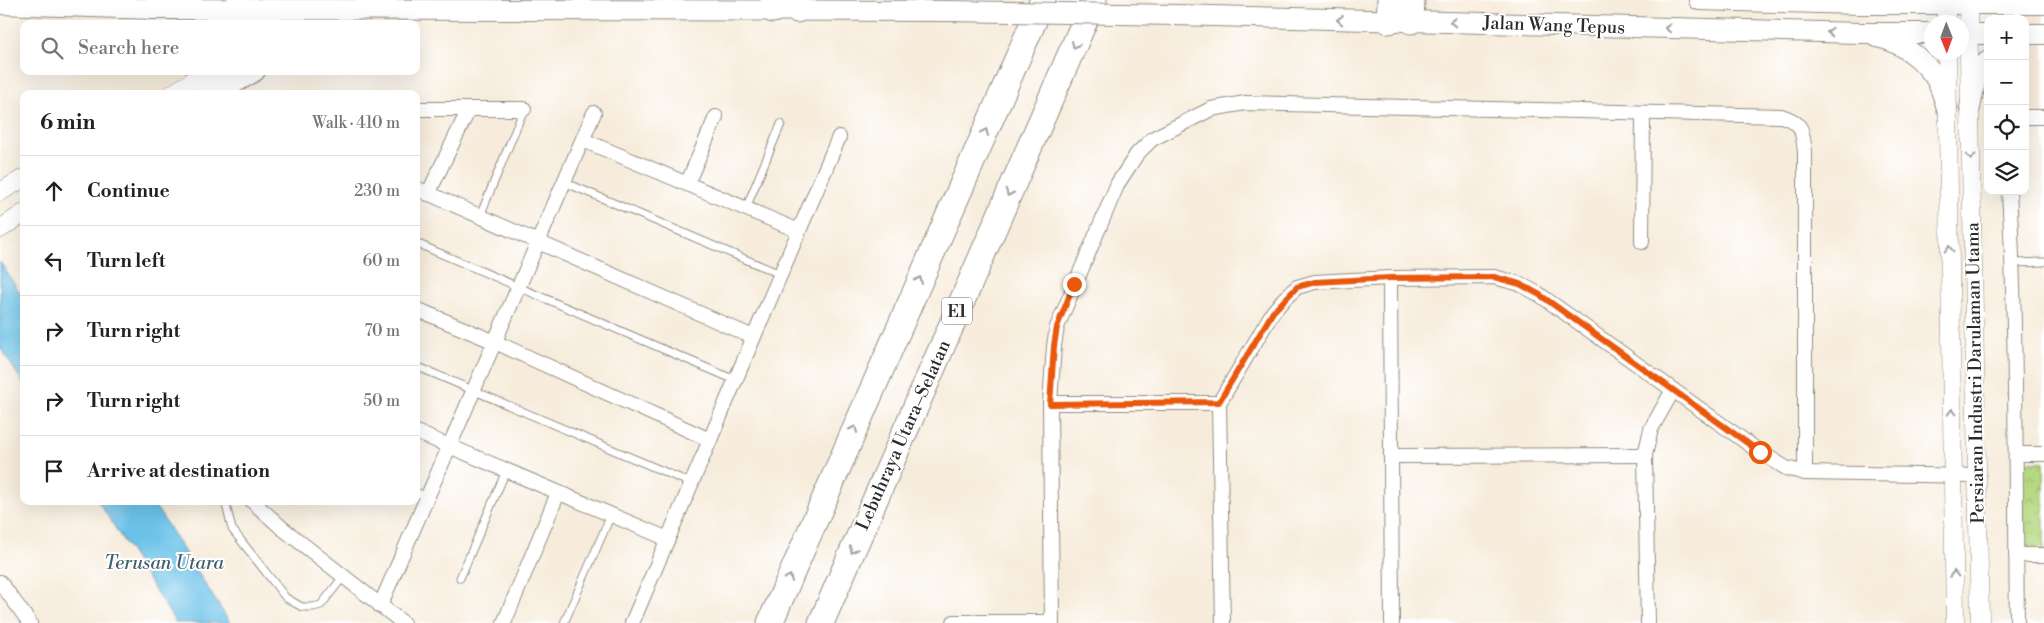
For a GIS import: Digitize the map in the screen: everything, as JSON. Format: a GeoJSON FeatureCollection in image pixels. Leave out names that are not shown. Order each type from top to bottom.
{"type":"FeatureCollection","features":[{"type":"Feature","properties":{"kind":"highway"},"geometry":{"type":"LineString","coordinates":[[770,623],[1043,0]]}},
{"type":"Feature","properties":{"kind":"highway","name":"Lebuhraya Utara–Selatan"},"geometry":{"type":"LineString","coordinates":[[821,623],[1094,0]]}},
{"type":"Feature","properties":{"kind":"main road"},"geometry":{"type":"LineString","coordinates":[[1699,0],[1860,4],[1946,13],[1968,5],[2044,4]]}},
{"type":"Feature","properties":{"kind":"main road"},"geometry":{"type":"LineString","coordinates":[[0,4],[152,9],[175,15],[183,20]]}},
{"type":"Feature","properties":{"kind":"main road","name":"Jalan Wang Tepus"},"geometry":{"type":"LineString","coordinates":[[152,9],[347,11],[785,5],[948,11],[1176,15],[1400,11],[1860,33],[1924,33]]}},
{"type":"Feature","properties":{"kind":"main road"},"geometry":{"type":"LineString","coordinates":[[1860,33],[1890,40],[1916,56],[1936,80],[1947,108]]}},
{"type":"Feature","properties":{"kind":"main road"},"geometry":{"type":"LineString","coordinates":[[1970,108],[1978,72],[1984,65]]}},
{"type":"Feature","properties":{"kind":"main road"},"geometry":{"type":"LineString","coordinates":[[223,90],[248,75]]}},
{"type":"Feature","properties":{"kind":"street","name":"Persiaran Industri Darulaman Utama"},"geometry":{"type":"LineString","coordinates":[[1968,5],[1972,34],[1970,108],[1980,623]]}},
{"type":"Feature","properties":{"kind":"street","name":"Persiaran Industri Darulaman Utama"},"geometry":{"type":"LineString","coordinates":[[1946,60],[1955,623]]}},
{"type":"Feature","properties":{"kind":"street"},"geometry":{"type":"LineString","coordinates":[[179,90],[200,79],[213,75]]}},
{"type":"Feature","properties":{"kind":"street"},"geometry":{"type":"LineString","coordinates":[[954,622],[1052,623],[1050,404],[1057,327],[1118,183],[1137,154],[1152,139],[1211,109],[1245,103],[1781,116],[1794,120],[1802,131],[1805,152],[1805,473]]}},
{"type":"Feature","properties":{"kind":"street"},"geometry":{"type":"LineString","coordinates":[[420,109],[524,109]]}},
{"type":"Feature","properties":{"kind":"street"},"geometry":{"type":"LineString","coordinates":[[469,109],[422,191],[753,337]]}},
{"type":"Feature","properties":{"kind":"street"},"geometry":{"type":"LineString","coordinates":[[422,495],[449,447],[594,113]]}},
{"type":"Feature","properties":{"kind":"street"},"geometry":{"type":"LineString","coordinates":[[1642,242],[1644,114]]}},
{"type":"Feature","properties":{"kind":"street"},"geometry":{"type":"LineString","coordinates":[[687,184],[716,117]]}},
{"type":"Feature","properties":{"kind":"street"},"geometry":{"type":"LineString","coordinates":[[2029,117],[2044,117]]}},
{"type":"Feature","properties":{"kind":"street"},"geometry":{"type":"LineString","coordinates":[[632,623],[839,137]]}},
{"type":"Feature","properties":{"kind":"street"},"geometry":{"type":"LineString","coordinates":[[583,140],[799,231]]}},
{"type":"Feature","properties":{"kind":"street"},"geometry":{"type":"LineString","coordinates":[[0,192],[20,180]]}},
{"type":"Feature","properties":{"kind":"street"},"geometry":{"type":"LineString","coordinates":[[2009,195],[2013,263],[2016,623]]}},
{"type":"Feature","properties":{"kind":"street"},"geometry":{"type":"LineString","coordinates":[[1223,623],[1219,402],[1273,312],[1297,287],[1315,282],[1390,278],[1494,277],[1520,284],[1540,295],[1760,452],[1786,468],[1805,473],[1977,476]]}},
{"type":"Feature","properties":{"kind":"street"},"geometry":{"type":"LineString","coordinates":[[1390,278],[1392,623]]}},
{"type":"Feature","properties":{"kind":"street"},"geometry":{"type":"LineString","coordinates":[[420,311],[495,342],[710,440]]}},
{"type":"Feature","properties":{"kind":"street"},"geometry":{"type":"LineString","coordinates":[[1648,623],[1645,455],[1651,430],[1674,390]]}},
{"type":"Feature","properties":{"kind":"street"},"geometry":{"type":"LineString","coordinates":[[1050,404],[1219,402]]}},
{"type":"Feature","properties":{"kind":"street"},"geometry":{"type":"LineString","coordinates":[[420,434],[668,539]]}},
{"type":"Feature","properties":{"kind":"street"},"geometry":{"type":"LineString","coordinates":[[2016,454],[2044,454]]}},
{"type":"Feature","properties":{"kind":"street"},"geometry":{"type":"LineString","coordinates":[[1392,456],[1645,455]]}},
{"type":"Feature","properties":{"kind":"street"},"geometry":{"type":"LineString","coordinates":[[504,623],[558,493]]}},
{"type":"Feature","properties":{"kind":"street"},"geometry":{"type":"LineString","coordinates":[[256,505],[282,528],[403,623]]}},
{"type":"Feature","properties":{"kind":"street"},"geometry":{"type":"LineString","coordinates":[[380,606],[418,505]]}},
{"type":"Feature","properties":{"kind":"street"},"geometry":{"type":"LineString","coordinates":[[2016,556],[2044,555]]}},
{"type":"Feature","properties":{"kind":"street"},"geometry":{"type":"LineString","coordinates":[[0,582],[30,623]]}},
{"type":"Feature","properties":{"kind":"lane"},"geometry":{"type":"LineString","coordinates":[[480,216],[524,109]]}},
{"type":"Feature","properties":{"kind":"lane"},"geometry":{"type":"LineString","coordinates":[[746,208],[781,124]]}},
{"type":"Feature","properties":{"kind":"lane"},"geometry":{"type":"LineString","coordinates":[[564,182],[780,274]]}},
{"type":"Feature","properties":{"kind":"lane"},"geometry":{"type":"LineString","coordinates":[[420,245],[735,380]]}},
{"type":"Feature","properties":{"kind":"lane"},"geometry":{"type":"LineString","coordinates":[[2013,263],[2044,262]]}},
{"type":"Feature","properties":{"kind":"lane"},"geometry":{"type":"LineString","coordinates":[[420,368],[691,483]]}},
{"type":"Feature","properties":{"kind":"lane"},"geometry":{"type":"LineString","coordinates":[[460,578],[506,471]]}},
{"type":"Feature","properties":{"kind":"lane"},"geometry":{"type":"LineString","coordinates":[[226,505],[232,529],[286,598],[302,607],[321,605],[343,577]]}},
{"type":"Feature","properties":{"kind":"lane"},"geometry":{"type":"LineString","coordinates":[[564,623],[611,515]]}},
{"type":"Feature","properties":{"kind":"green space"},"geometry":{"type":"Polygon","coordinates":[[[2014,462],[2044,462],[2044,551],[2014,552],[2014,462]]]}},
{"type":"Feature","properties":{"kind":"water"},"geometry":{"type":"Polygon","coordinates":[[[0,262],[20,293],[20,378],[0,347],[0,262]]]}},
{"type":"Feature","properties":{"kind":"water","name":"Terusan Utara"},"geometry":{"type":"Polygon","coordinates":[[[101,505],[155,505],[230,623],[176,623],[101,505]]]}},
{"type":"Feature","properties":{"kind":"route"},"geometry":{"type":"LineString","coordinates":[[1074,284],[1057,327],[1050,404],[1219,402],[1273,312],[1297,287],[1315,282],[1390,278],[1494,277],[1520,284],[1540,295],[1760,452]]}}]}
